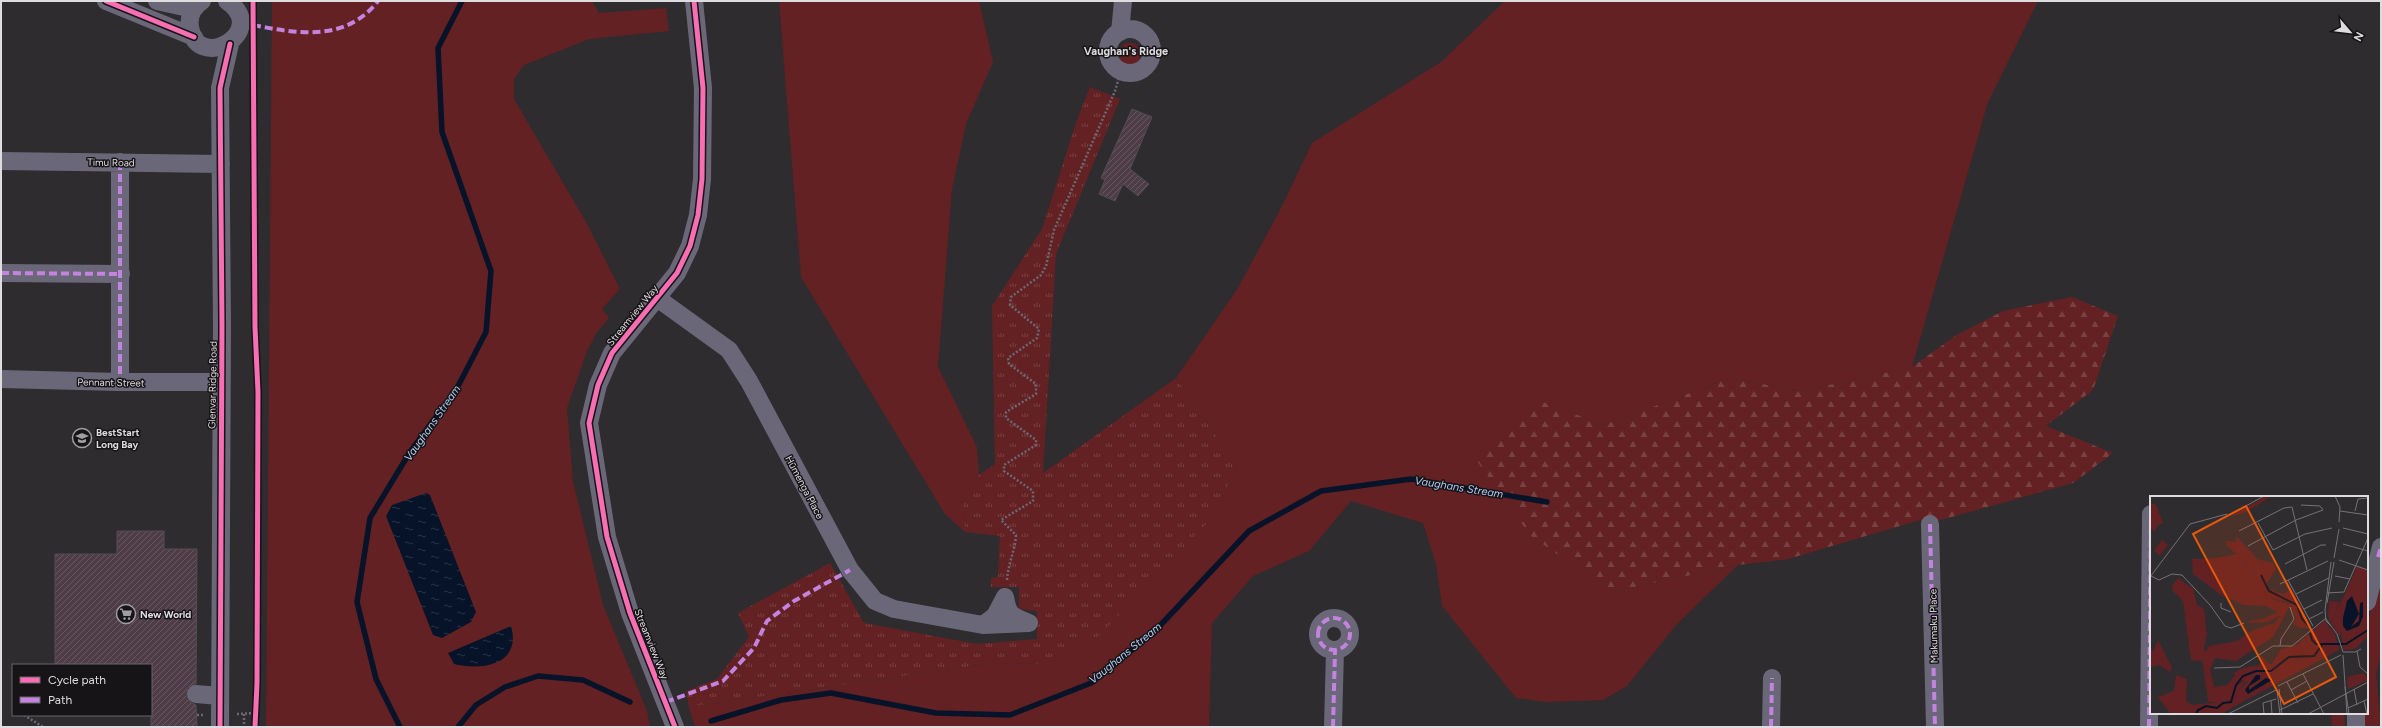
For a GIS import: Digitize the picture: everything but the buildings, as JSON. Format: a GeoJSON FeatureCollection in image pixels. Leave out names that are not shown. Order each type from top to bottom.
{"type":"FeatureCollection","features":[{"type":"Feature","properties":{"kind":"street"},"geometry":{"type":"LineString","coordinates":[[106,1],[214,48],[230,44]]}},
{"type":"Feature","properties":{"kind":"street"},"geometry":{"type":"LineString","coordinates":[[157,1],[198,5]]}},
{"type":"Feature","properties":{"kind":"street","name":"Glenvar Ridge Road"},"geometry":{"type":"LineString","coordinates":[[224,720],[220,696],[222,164],[220,88],[230,44],[235,38],[240,22],[234,7],[228,1]]}},
{"type":"Feature","properties":{"kind":"street","name":"Streamview Way"},"geometry":{"type":"LineString","coordinates":[[675,727],[630,613],[607,537],[589,423],[598,385],[612,353],[677,273],[690,246],[698,215],[702,179],[703,88],[694,1]]}},
{"type":"Feature","properties":{"kind":"street"},"geometry":{"type":"LineString","coordinates":[[1120,32],[1123,1]]}},
{"type":"Feature","properties":{"kind":"street","name":"Glenvar Ridge Road"},"geometry":{"type":"LineString","coordinates":[[198,5],[190,23],[220,88]]}},
{"type":"Feature","properties":{"kind":"street"},"geometry":{"type":"LineString","coordinates":[[1134,30],[1141,32],[1147,37],[1152,51],[1150,58],[1142,70],[1128,73],[1121,71],[1115,67],[1108,55],[1110,42],[1120,32],[1134,30]]}},
{"type":"Feature","properties":{"kind":"street","name":"Timu Road"},"geometry":{"type":"LineString","coordinates":[[1,160],[222,164]]}},
{"type":"Feature","properties":{"kind":"street"},"geometry":{"type":"LineString","coordinates":[[120,162],[120,382]]}},
{"type":"Feature","properties":{"kind":"street"},"geometry":{"type":"LineString","coordinates":[[1,273],[121,274]]}},
{"type":"Feature","properties":{"kind":"street","name":"Hūmenga Place"},"geometry":{"type":"LineString","coordinates":[[657,298],[729,350],[748,382],[850,570],[875,601],[894,609],[983,625],[1029,623],[1013,616],[1007,610],[1005,597]]}},
{"type":"Feature","properties":{"kind":"street","name":"Pennant Street"},"geometry":{"type":"LineString","coordinates":[[1,379],[120,382],[221,382]]}},
{"type":"Feature","properties":{"kind":"street","name":"Makumaku Place"},"geometry":{"type":"LineString","coordinates":[[1930,524],[1935,727]]}},
{"type":"Feature","properties":{"kind":"street"},"geometry":{"type":"LineString","coordinates":[[2368,598],[2380,552]]}},
{"type":"Feature","properties":{"kind":"street"},"geometry":{"type":"LineString","coordinates":[[983,625],[995,616],[1005,597]]}},
{"type":"Feature","properties":{"kind":"street"},"geometry":{"type":"LineString","coordinates":[[2149,727],[2150,620]]}},
{"type":"Feature","properties":{"kind":"street"},"geometry":{"type":"LineString","coordinates":[[1333,727],[1335,650]]}},
{"type":"Feature","properties":{"kind":"street"},"geometry":{"type":"LineString","coordinates":[[1771,727],[1772,678]]}},
{"type":"Feature","properties":{"kind":"street"},"geometry":{"type":"LineString","coordinates":[[196,694],[220,696]]}},
{"type":"Feature","properties":{"kind":"street"},"geometry":{"type":"LineString","coordinates":[[2356,714],[2356,727]]}},
{"type":"Feature","properties":{"kind":"path"},"geometry":{"type":"LineString","coordinates":[[1005,597],[1008,566],[1015,549],[1016,536],[1001,520],[1033,501],[1033,491],[1004,471],[1004,465],[1036,445],[1036,440],[1006,418],[1006,412],[1036,394],[1036,384],[1009,364],[1008,358],[1037,338],[1039,330],[1010,305],[1011,297],[1041,275],[1046,266],[1054,230],[1115,91],[1121,71]]}},
{"type":"Feature","properties":{"kind":"path"},"geometry":{"type":"LineString","coordinates":[[255,706],[255,720]]}},
{"type":"Feature","properties":{"kind":"path"},"geometry":{"type":"LineString","coordinates":[[244,714],[244,727]]}},
{"type":"Feature","properties":{"kind":"path"},"geometry":{"type":"LineString","coordinates":[[224,720],[244,714],[255,714]]}},
{"type":"Feature","properties":{"kind":"path"},"geometry":{"type":"LineString","coordinates":[[26,716],[44,727]]}},
{"type":"Feature","properties":{"kind":"green space"},"geometry":{"type":"Polygon","coordinates":[[[272,1],[592,1],[599,13],[666,8],[669,31],[589,39],[524,65],[514,79],[514,99],[586,222],[620,289],[602,309],[609,318],[597,332],[587,351],[567,408],[573,481],[603,605],[647,711],[650,727],[266,727],[272,1]]]}},
{"type":"Feature","properties":{"kind":"green space"},"geometry":{"type":"Polygon","coordinates":[[[779,1],[979,1],[993,62],[966,124],[952,189],[938,367],[977,447],[979,475],[962,498],[965,532],[945,514],[801,277],[779,1]]]}},
{"type":"Feature","properties":{"kind":"green space"},"geometry":{"type":"Polygon","coordinates":[[[1505,1],[2038,1],[1988,102],[1912,367],[1801,391],[1730,378],[1604,425],[1535,399],[1611,592],[1738,565],[1677,624],[1627,686],[1603,700],[1546,702],[1516,698],[1442,606],[1436,564],[1423,523],[1351,501],[1309,551],[1253,576],[1212,623],[1209,727],[695,727],[689,707],[992,663],[1043,664],[1237,468],[1176,378],[1238,288],[1281,208],[1312,143],[1441,62],[1505,1]]]}},
{"type":"Feature","properties":{"kind":"green space"},"geometry":{"type":"Polygon","coordinates":[[[1130,43],[1138,46],[1141,54],[1138,62],[1130,65],[1122,62],[1119,54],[1122,46],[1130,43]]]}},
{"type":"Feature","properties":{"kind":"green space"},"geometry":{"type":"Polygon","coordinates":[[[1090,87],[1120,99],[1056,254],[1043,473],[1176,378],[1237,467],[1211,519],[1099,636],[1043,664],[992,663],[689,707],[686,691],[717,679],[749,637],[738,613],[830,563],[864,623],[977,644],[1037,639],[1037,611],[1019,609],[1019,587],[991,587],[991,578],[998,577],[1000,536],[965,532],[962,498],[979,475],[995,464],[992,306],[1042,229],[1078,117],[1090,87]]]}},
{"type":"Feature","properties":{"kind":"green space"},"geometry":{"type":"Polygon","coordinates":[[[2072,297],[2118,316],[2093,390],[2046,426],[2113,453],[2073,483],[1941,520],[1920,520],[1788,559],[1738,565],[1611,592],[1530,535],[1477,461],[1500,431],[1535,399],[1604,425],[1730,378],[1801,391],[1912,367],[1955,336],[2003,311],[2072,297]]]}},
{"type":"Feature","properties":{"kind":"green space"},"geometry":{"type":"Polygon","coordinates":[[[2381,574],[2381,656],[2376,673],[2381,727],[2363,727],[2362,714],[2368,714],[2368,622],[2381,574]]]}},
{"type":"Feature","properties":{"kind":"green space"},"geometry":{"type":"Polygon","coordinates":[[[2331,714],[2344,714],[2345,727],[2332,727],[2331,714]]]}},
{"type":"Feature","properties":{"kind":"water"},"geometry":{"type":"Polygon","coordinates":[[[426,493],[430,495],[476,612],[471,622],[442,638],[433,635],[386,516],[392,505],[426,493]]]}},
{"type":"Feature","properties":{"kind":"water"},"geometry":{"type":"Polygon","coordinates":[[[511,626],[513,639],[511,649],[505,657],[498,662],[488,665],[465,666],[454,664],[448,653],[511,626]]]}},
{"type":"Feature","properties":{"kind":"waterway","name":"Vaughans Stream"},"geometry":{"type":"LineString","coordinates":[[400,727],[376,679],[357,602],[370,518],[410,452],[456,390],[486,332],[491,271],[442,132],[438,48],[462,1]]}},
{"type":"Feature","properties":{"kind":"waterway","name":"Vaughans Stream"},"geometry":{"type":"LineString","coordinates":[[711,721],[781,700],[831,693],[936,713],[1010,715],[1091,683],[1154,632],[1249,531],[1321,491],[1411,479],[1547,502]]}},
{"type":"Feature","properties":{"kind":"waterway"},"geometry":{"type":"LineString","coordinates":[[458,727],[476,705],[505,687],[538,676],[583,680],[630,702]]}},
{"type":"Feature","properties":{"kind":"marked path"},"geometry":{"type":"LineString","coordinates":[[253,25],[287,31],[304,32],[320,32],[336,29],[351,23],[365,14],[378,1]]}},
{"type":"Feature","properties":{"kind":"marked path"},"geometry":{"type":"LineString","coordinates":[[120,162],[120,382]]}},
{"type":"Feature","properties":{"kind":"marked path"},"geometry":{"type":"LineString","coordinates":[[1,273],[121,274]]}},
{"type":"Feature","properties":{"kind":"marked path"},"geometry":{"type":"LineString","coordinates":[[1930,524],[1935,727]]}},
{"type":"Feature","properties":{"kind":"marked path"},"geometry":{"type":"LineString","coordinates":[[2378,557],[2381,547]]}},
{"type":"Feature","properties":{"kind":"marked path"},"geometry":{"type":"LineString","coordinates":[[666,702],[723,681],[754,648],[767,621],[794,601],[850,570]]}},
{"type":"Feature","properties":{"kind":"marked path"},"geometry":{"type":"LineString","coordinates":[[1331,618],[1337,618],[1346,622],[1350,634],[1346,646],[1337,650],[1331,650],[1322,646],[1318,637],[1318,631],[1322,622],[1331,618]]}},
{"type":"Feature","properties":{"kind":"marked path"},"geometry":{"type":"LineString","coordinates":[[2149,727],[2150,620]]}},
{"type":"Feature","properties":{"kind":"marked path"},"geometry":{"type":"LineString","coordinates":[[1333,727],[1335,650]]}},
{"type":"Feature","properties":{"kind":"marked path"},"geometry":{"type":"LineString","coordinates":[[1771,727],[1772,678]]}},
{"type":"Feature","properties":{"kind":"cycle path"},"geometry":{"type":"LineString","coordinates":[[106,1],[194,37]]}},
{"type":"Feature","properties":{"kind":"cycle path"},"geometry":{"type":"LineString","coordinates":[[253,1],[255,327],[258,392],[257,683],[255,727]]}},
{"type":"Feature","properties":{"kind":"cycle path"},"geometry":{"type":"LineString","coordinates":[[675,727],[630,613],[607,537],[589,423],[598,385],[612,353],[677,273],[690,246],[698,215],[702,179],[703,88],[694,1]]}},
{"type":"Feature","properties":{"kind":"cycle path"},"geometry":{"type":"LineString","coordinates":[[220,727],[222,326],[220,88],[230,44]]}},
{"type":"Feature","properties":{"kind":"place","name":"BestStart Long Bay"},"geometry":{"type":"Point","coordinates":[82,438]}},
{"type":"Feature","properties":{"kind":"place","name":"New World"},"geometry":{"type":"Point","coordinates":[126,614]}},
{"type":"Feature","properties":{"kind":"district","name":"Vaughan's Ridge"},"geometry":{"type":"Point","coordinates":[1126,51]}}]}
